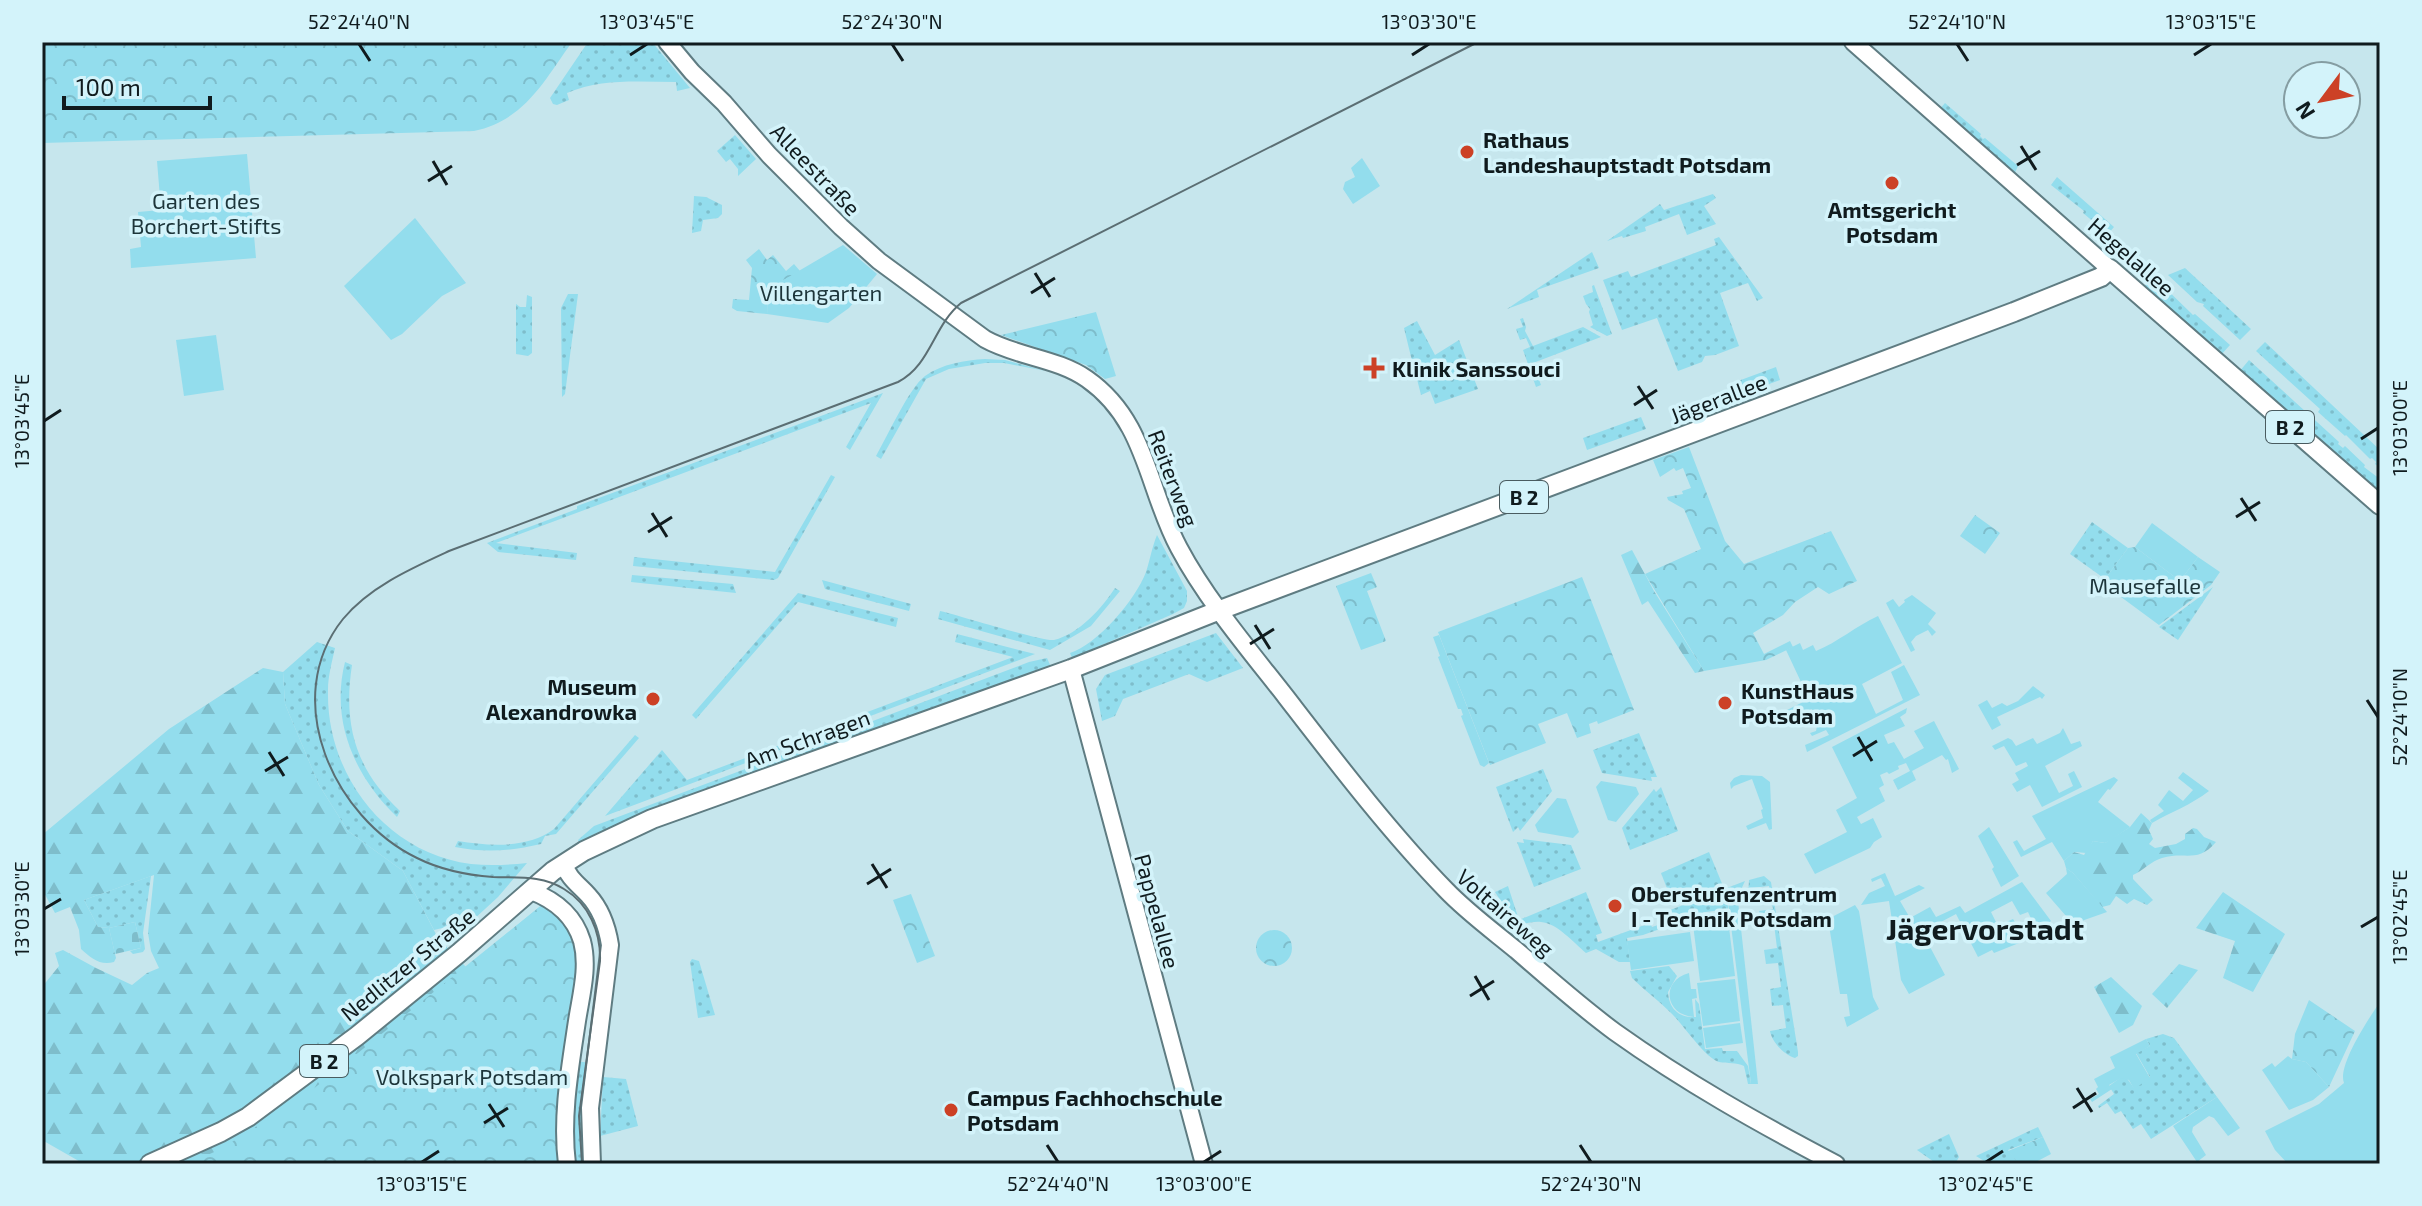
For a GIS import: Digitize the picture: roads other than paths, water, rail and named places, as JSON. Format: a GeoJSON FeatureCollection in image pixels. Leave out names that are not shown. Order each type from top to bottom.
{"type":"FeatureCollection","features":[{"type":"Feature","properties":{"kind":"main road","name":"Hegelallee"},"geometry":{"type":"LineString","coordinates":[[2110,269],[2380,505]]}},
{"type":"Feature","properties":{"kind":"main road","name":"Jägerallee"},"geometry":{"type":"LineString","coordinates":[[1071,669],[1220,610],[2003,317],[2101,277],[2110,269]]}},
{"type":"Feature","properties":{"kind":"main road","name":"Am Schragen"},"geometry":{"type":"LineString","coordinates":[[564,864],[652,819],[1071,669]]}},
{"type":"Feature","properties":{"kind":"main road","name":"Nedlitzer Straße"},"geometry":{"type":"LineString","coordinates":[[150,1164],[221,1132],[282,1093],[459,953],[564,864]]}},
{"type":"Feature","properties":{"kind":"street","name":"Alleestraße"},"geometry":{"type":"LineString","coordinates":[[667,42],[820,207],[879,261],[947,312]]}},
{"type":"Feature","properties":{"kind":"street","name":"Hegelallee"},"geometry":{"type":"LineString","coordinates":[[1853,42],[2110,269]]}},
{"type":"Feature","properties":{"kind":"street","name":"Reiterweg"},"geometry":{"type":"LineString","coordinates":[[947,312],[1002,349],[1065,367],[1087,379],[1112,402],[1127,420],[1140,448],[1162,514],[1179,549],[1220,610]]}},
{"type":"Feature","properties":{"kind":"street","name":"Voltaireweg"},"geometry":{"type":"LineString","coordinates":[[1220,610],[1354,785],[1447,892],[1614,1031],[1730,1106],[1836,1164]]}},
{"type":"Feature","properties":{"kind":"street","name":"Pappelallee"},"geometry":{"type":"LineString","coordinates":[[1071,669],[1204,1164]]}},
{"type":"Feature","properties":{"kind":"street"},"geometry":{"type":"LineString","coordinates":[[564,864],[570,877],[598,908],[610,945],[590,1108],[592,1164]]}},
{"type":"Feature","properties":{"kind":"street"},"geometry":{"type":"LineString","coordinates":[[531,891],[547,897],[563,910],[575,926],[584,952],[584,973],[569,1077],[565,1127],[567,1164]]}},
{"type":"Feature","properties":{"kind":"tram line"},"geometry":{"type":"LineString","coordinates":[[582,1164],[579,1116],[600,961],[596,929],[580,902],[556,885],[530,878],[473,875],[435,866],[387,840],[361,815],[340,786],[325,754],[316,719],[316,684],[324,651],[343,619],[378,588],[449,551],[898,382],[918,366],[944,323],[961,303],[1478,42]]}},
{"type":"Feature","properties":{"kind":"place","name":"Rathaus Landeshauptstadt Potsdam"},"geometry":{"type":"Point","coordinates":[1467,152]}},
{"type":"Feature","properties":{"kind":"place","name":"Amtsgericht Potsdam"},"geometry":{"type":"Point","coordinates":[1892,183]}},
{"type":"Feature","properties":{"kind":"place","name":"Klinik Sanssouci"},"geometry":{"type":"Point","coordinates":[1374,368]}},
{"type":"Feature","properties":{"kind":"place","name":"Museum Alexandrowka"},"geometry":{"type":"Point","coordinates":[653,699]}},
{"type":"Feature","properties":{"kind":"place","name":"KunstHaus Potsdam"},"geometry":{"type":"Point","coordinates":[1725,703]}},
{"type":"Feature","properties":{"kind":"place","name":"Oberstufenzentrum I - Technik Potsdam"},"geometry":{"type":"Point","coordinates":[1615,906]}},
{"type":"Feature","properties":{"kind":"place","name":"Campus Fachhochschule Potsdam"},"geometry":{"type":"Point","coordinates":[951,1110]}},
{"type":"Feature","properties":{"kind":"district","name":"Jägervorstadt"},"geometry":{"type":"Point","coordinates":[1985,928]}},
{"type":"Feature","properties":{"kind":"park label","name":"Garten des Borchert-Stifts"},"geometry":{"type":"Point","coordinates":[206,212]}},
{"type":"Feature","properties":{"kind":"park label","name":"Villengarten"},"geometry":{"type":"Point","coordinates":[821,292]}},
{"type":"Feature","properties":{"kind":"park label","name":"Mausefalle"},"geometry":{"type":"Point","coordinates":[2145,585]}},
{"type":"Feature","properties":{"kind":"park label","name":"Volkspark Potsdam"},"geometry":{"type":"Point","coordinates":[472,1076]}}]}
